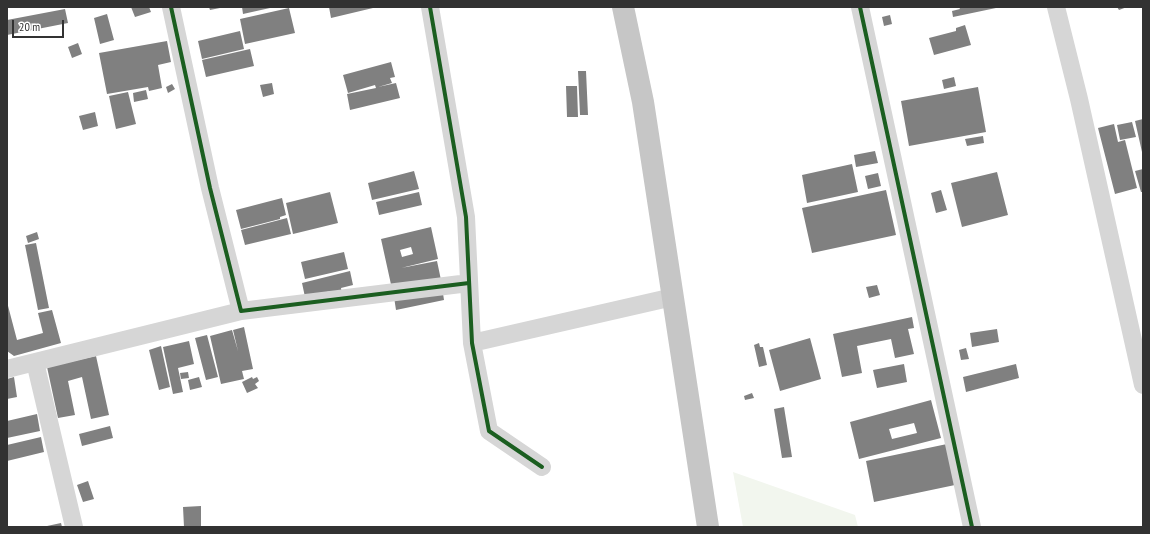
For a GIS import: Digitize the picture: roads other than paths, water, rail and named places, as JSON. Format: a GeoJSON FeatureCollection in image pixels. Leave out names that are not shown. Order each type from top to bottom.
{"type":"FeatureCollection","features":[{"type":"Feature","properties":{"kind":"highway"},"geometry":{"type":"LineString","coordinates":[[624,7],[643,102],[708,527]]}},
{"type":"Feature","properties":{"kind":"street"},"geometry":{"type":"LineString","coordinates":[[171,7],[210,188],[241,311]]}},
{"type":"Feature","properties":{"kind":"street"},"geometry":{"type":"LineString","coordinates":[[430,7],[466,217],[472,343],[489,431],[542,467]]}},
{"type":"Feature","properties":{"kind":"street"},"geometry":{"type":"LineString","coordinates":[[860,7],[972,527]]}},
{"type":"Feature","properties":{"kind":"street"},"geometry":{"type":"LineString","coordinates":[[1056,7],[1143,385]]}},
{"type":"Feature","properties":{"kind":"street"},"geometry":{"type":"LineString","coordinates":[[7,368],[241,311],[469,283]]}},
{"type":"Feature","properties":{"kind":"street"},"geometry":{"type":"LineString","coordinates":[[472,343],[673,297]]}},
{"type":"Feature","properties":{"kind":"street"},"geometry":{"type":"LineString","coordinates":[[35,362],[74,527]]}}]}
